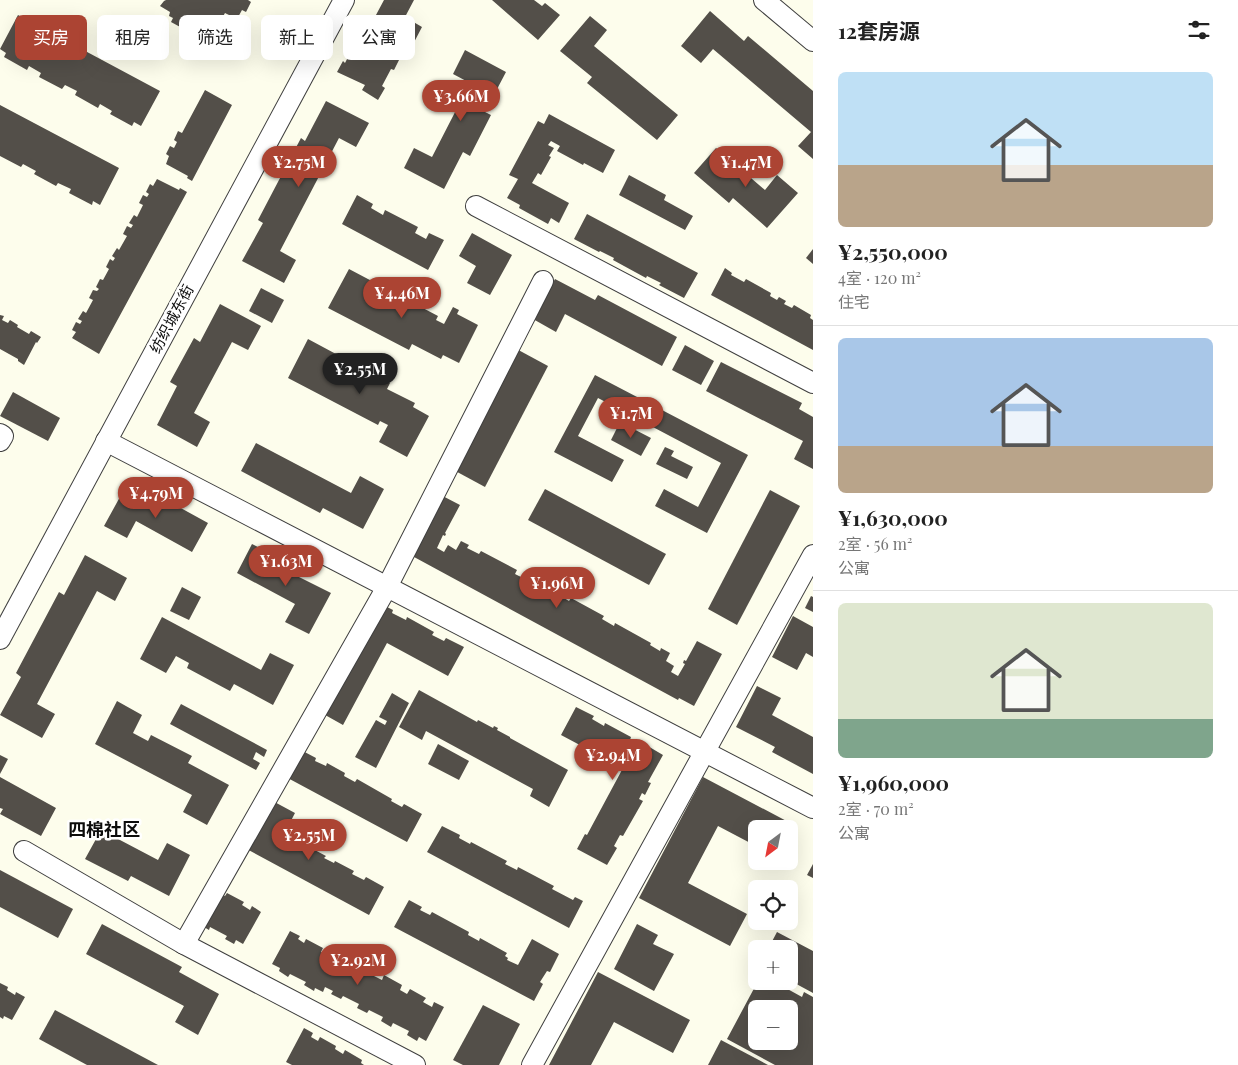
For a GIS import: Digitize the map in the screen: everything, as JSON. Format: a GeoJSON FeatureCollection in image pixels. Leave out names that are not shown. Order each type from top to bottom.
{"type":"FeatureCollection","features":[{"type":"Feature","properties":{"kind":"street","name":"纺织城东街"},"geometry":{"type":"LineString","coordinates":[[0,639],[344,0]]}},
{"type":"Feature","properties":{"kind":"street"},"geometry":{"type":"LineString","coordinates":[[764,0],[813,41]]}},
{"type":"Feature","properties":{"kind":"street"},"geometry":{"type":"LineString","coordinates":[[476,206],[813,383]]}},
{"type":"Feature","properties":{"kind":"street"},"geometry":{"type":"LineString","coordinates":[[184,944],[388,587],[543,281]]}},
{"type":"Feature","properties":{"kind":"street"},"geometry":{"type":"LineString","coordinates":[[0,434],[3,436],[0,441]]}},
{"type":"Feature","properties":{"kind":"street"},"geometry":{"type":"LineString","coordinates":[[106,441],[813,808]]}},
{"type":"Feature","properties":{"kind":"street"},"geometry":{"type":"LineString","coordinates":[[532,1065],[813,555]]}},
{"type":"Feature","properties":{"kind":"street"},"geometry":{"type":"LineString","coordinates":[[24,850],[184,944],[415,1065]]}},
{"type":"Feature","properties":{"kind":"building"},"geometry":{"type":"Polygon","coordinates":[[[248,0],[251,2],[246,12],[242,10],[239,15],[225,13],[224,15],[179,15],[179,26],[171,22],[173,18],[169,16],[170,12],[160,6],[164,1],[248,0]]]}},
{"type":"Feature","properties":{"kind":"building"},"geometry":{"type":"Polygon","coordinates":[[[384,0],[414,0],[406,15],[376,15],[384,0]]]}},
{"type":"Feature","properties":{"kind":"building"},"geometry":{"type":"Polygon","coordinates":[[[492,0],[534,0],[542,6],[545,3],[560,15],[538,40],[492,0]]]}},
{"type":"Feature","properties":{"kind":"building"},"geometry":{"type":"Polygon","coordinates":[[[710,11],[744,41],[748,36],[813,91],[813,159],[798,146],[811,132],[713,49],[701,63],[681,46],[710,11]]]}},
{"type":"Feature","properties":{"kind":"building"},"geometry":{"type":"Polygon","coordinates":[[[590,16],[607,30],[594,46],[678,115],[657,140],[587,83],[592,77],[560,51],[590,16]]]}},
{"type":"Feature","properties":{"kind":"building"},"geometry":{"type":"Polygon","coordinates":[[[15,21],[15,60],[87,60],[87,52],[97,57],[97,60],[102,60],[160,91],[141,126],[134,122],[132,126],[110,114],[112,111],[100,104],[98,108],[75,95],[77,91],[65,85],[62,89],[39,77],[41,73],[29,66],[27,70],[4,57],[6,53],[0,49],[15,21]]]}},
{"type":"Feature","properties":{"kind":"building"},"geometry":{"type":"Polygon","coordinates":[[[415,23],[422,27],[415,40],[415,23]]]}},
{"type":"Feature","properties":{"kind":"building"},"geometry":{"type":"Polygon","coordinates":[[[465,50],[506,72],[485,112],[491,115],[470,156],[463,152],[444,189],[404,168],[414,148],[432,157],[470,83],[453,74],[465,50]]]}},
{"type":"Feature","properties":{"kind":"building"},"geometry":{"type":"Polygon","coordinates":[[[346,60],[399,60],[394,70],[391,69],[382,86],[385,88],[378,100],[362,90],[365,85],[337,72],[343,61],[345,63],[346,60]]]}},
{"type":"Feature","properties":{"kind":"building"},"geometry":{"type":"Polygon","coordinates":[[[205,90],[232,105],[192,181],[187,178],[188,176],[166,164],[169,156],[166,154],[170,146],[174,148],[177,142],[174,140],[178,131],[182,133],[205,90]]]}},
{"type":"Feature","properties":{"kind":"building"},"geometry":{"type":"Polygon","coordinates":[[[326,101],[369,123],[356,147],[339,138],[280,251],[296,260],[284,283],[242,261],[263,223],[258,220],[301,138],[305,141],[326,101]]]}},
{"type":"Feature","properties":{"kind":"building"},"geometry":{"type":"Polygon","coordinates":[[[0,105],[119,168],[100,205],[93,201],[92,205],[69,193],[71,189],[58,183],[56,186],[34,174],[36,171],[23,164],[21,167],[0,156],[0,105]]]}},
{"type":"Feature","properties":{"kind":"building"},"geometry":{"type":"Polygon","coordinates":[[[549,114],[615,150],[603,173],[557,151],[560,146],[551,141],[548,145],[554,148],[549,156],[551,157],[541,175],[538,173],[532,183],[569,203],[559,223],[551,218],[548,224],[519,208],[520,205],[507,198],[518,179],[509,175],[538,121],[544,124],[549,114]]]}},
{"type":"Feature","properties":{"kind":"building"},"geometry":{"type":"Polygon","coordinates":[[[716,148],[765,190],[777,175],[798,193],[767,228],[733,198],[729,203],[694,173],[716,148]]]}},
{"type":"Feature","properties":{"kind":"building"},"geometry":{"type":"Polygon","coordinates":[[[629,175],[666,195],[664,200],[693,216],[685,230],[619,195],[629,175]]]}},
{"type":"Feature","properties":{"kind":"building"},"geometry":{"type":"Polygon","coordinates":[[[157,179],[187,192],[99,354],[72,338],[76,332],[72,330],[76,322],[80,324],[82,321],[78,319],[83,311],[86,313],[93,300],[89,298],[93,290],[97,291],[99,289],[96,287],[100,279],[103,280],[109,269],[106,267],[110,259],[113,261],[115,258],[112,256],[117,248],[119,250],[127,236],[123,234],[127,226],[131,228],[133,225],[129,223],[134,215],[137,217],[143,205],[139,203],[143,195],[147,197],[149,194],[146,192],[150,184],[153,186],[157,179]]]}},
{"type":"Feature","properties":{"kind":"building"},"geometry":{"type":"Polygon","coordinates":[[[357,195],[373,204],[371,208],[383,215],[385,210],[418,227],[415,233],[426,239],[429,233],[444,240],[428,270],[342,224],[357,195]]]}},
{"type":"Feature","properties":{"kind":"building"},"geometry":{"type":"Polygon","coordinates":[[[587,214],[698,273],[684,298],[659,285],[661,283],[647,276],[646,278],[613,260],[614,258],[574,239],[587,214]]]}},
{"type":"Feature","properties":{"kind":"building"},"geometry":{"type":"Polygon","coordinates":[[[472,233],[512,255],[490,295],[467,283],[476,266],[459,256],[472,233]]]}},
{"type":"Feature","properties":{"kind":"building"},"geometry":{"type":"Polygon","coordinates":[[[813,249],[813,264],[806,258],[813,249]]]}},
{"type":"Feature","properties":{"kind":"building"},"geometry":{"type":"Polygon","coordinates":[[[725,268],[732,273],[731,275],[744,282],[746,279],[771,293],[770,296],[777,300],[779,297],[786,301],[784,304],[792,308],[794,305],[811,315],[810,318],[813,320],[813,350],[711,295],[725,268]]]}},
{"type":"Feature","properties":{"kind":"building"},"geometry":{"type":"Polygon","coordinates":[[[349,269],[438,316],[436,320],[444,324],[453,307],[459,310],[457,314],[478,325],[459,363],[443,355],[441,359],[412,344],[409,350],[328,308],[349,269]]]}},
{"type":"Feature","properties":{"kind":"building"},"geometry":{"type":"Polygon","coordinates":[[[555,279],[595,300],[598,295],[677,337],[662,366],[565,314],[556,332],[533,319],[555,279]]]}},
{"type":"Feature","properties":{"kind":"building"},"geometry":{"type":"Polygon","coordinates":[[[261,288],[284,300],[272,323],[249,311],[261,288]]]}},
{"type":"Feature","properties":{"kind":"building"},"geometry":{"type":"Polygon","coordinates":[[[220,304],[261,326],[248,350],[232,342],[194,413],[210,422],[197,447],[157,425],[177,386],[170,382],[194,338],[200,342],[220,304]]]}},
{"type":"Feature","properties":{"kind":"building"},"geometry":{"type":"Polygon","coordinates":[[[0,315],[4,316],[2,320],[8,323],[10,320],[29,334],[31,331],[41,337],[36,342],[24,365],[18,359],[0,349],[0,315]]]}},
{"type":"Feature","properties":{"kind":"building"},"geometry":{"type":"Polygon","coordinates":[[[308,339],[390,383],[387,389],[415,403],[413,407],[429,416],[407,457],[379,442],[388,425],[380,421],[378,425],[288,378],[308,339]]]}},
{"type":"Feature","properties":{"kind":"building"},"geometry":{"type":"Polygon","coordinates":[[[685,345],[714,361],[701,385],[672,370],[685,345]]]}},
{"type":"Feature","properties":{"kind":"building"},"geometry":{"type":"Polygon","coordinates":[[[511,346],[548,366],[485,487],[448,467],[511,346]]]}},
{"type":"Feature","properties":{"kind":"building"},"geometry":{"type":"Polygon","coordinates":[[[721,362],[802,403],[799,409],[813,417],[813,469],[794,459],[803,441],[706,391],[721,362]]]}},
{"type":"Feature","properties":{"kind":"building"},"geometry":{"type":"Polygon","coordinates":[[[595,375],[748,455],[707,533],[655,506],[664,489],[698,507],[721,463],[598,398],[578,436],[624,460],[612,482],[554,452],[595,375]]]}},
{"type":"Feature","properties":{"kind":"building"},"geometry":{"type":"Polygon","coordinates":[[[13,392],[60,418],[48,441],[0,416],[13,392]]]}},
{"type":"Feature","properties":{"kind":"building"},"geometry":{"type":"Polygon","coordinates":[[[620,422],[651,438],[641,456],[611,440],[620,422]]]}},
{"type":"Feature","properties":{"kind":"building"},"geometry":{"type":"Polygon","coordinates":[[[256,443],[351,493],[360,476],[384,489],[363,529],[323,508],[320,513],[241,471],[256,443]]]}},
{"type":"Feature","properties":{"kind":"building"},"geometry":{"type":"Polygon","coordinates":[[[665,447],[674,451],[671,456],[693,467],[687,479],[656,464],[665,447]]]}},
{"type":"Feature","properties":{"kind":"building"},"geometry":{"type":"Polygon","coordinates":[[[126,486],[165,507],[168,501],[208,523],[192,552],[136,521],[127,538],[104,526],[126,486]]]}},
{"type":"Feature","properties":{"kind":"building"},"geometry":{"type":"Polygon","coordinates":[[[545,489],[666,554],[649,585],[528,520],[545,489]]]}},
{"type":"Feature","properties":{"kind":"building"},"geometry":{"type":"Polygon","coordinates":[[[770,490],[800,506],[737,625],[708,609],[770,490]]]}},
{"type":"Feature","properties":{"kind":"building"},"geometry":{"type":"Polygon","coordinates":[[[435,492],[460,505],[437,548],[444,552],[448,545],[456,550],[461,541],[469,545],[467,548],[479,554],[481,551],[517,570],[515,574],[525,579],[527,575],[565,595],[564,598],[569,601],[571,598],[604,616],[602,619],[614,626],[615,623],[651,643],[650,645],[660,651],[661,648],[670,653],[666,661],[674,666],[671,672],[678,676],[685,664],[683,663],[684,660],[686,661],[697,641],[722,654],[694,706],[679,698],[678,700],[403,551],[435,492]]]}},
{"type":"Feature","properties":{"kind":"building"},"geometry":{"type":"Polygon","coordinates":[[[252,544],[295,566],[291,573],[331,593],[309,634],[285,622],[295,604],[237,573],[252,544]]]}},
{"type":"Feature","properties":{"kind":"building"},"geometry":{"type":"Polygon","coordinates":[[[85,555],[127,578],[115,601],[97,591],[37,704],[55,714],[42,738],[0,715],[21,677],[16,673],[59,592],[64,595],[85,555]]]}},
{"type":"Feature","properties":{"kind":"building"},"geometry":{"type":"Polygon","coordinates":[[[182,587],[201,597],[189,620],[170,611],[182,587]]]}},
{"type":"Feature","properties":{"kind":"building"},"geometry":{"type":"Polygon","coordinates":[[[811,596],[813,597],[813,612],[805,608],[811,596]]]}},
{"type":"Feature","properties":{"kind":"building"},"geometry":{"type":"Polygon","coordinates":[[[377,602],[393,610],[392,613],[406,620],[407,617],[434,632],[432,635],[444,641],[446,638],[464,647],[448,676],[387,643],[343,725],[318,711],[377,602]]]}},
{"type":"Feature","properties":{"kind":"building"},"geometry":{"type":"Polygon","coordinates":[[[793,616],[813,627],[813,657],[806,653],[797,670],[772,657],[793,616]]]}},
{"type":"Feature","properties":{"kind":"building"},"geometry":{"type":"Polygon","coordinates":[[[162,617],[261,670],[270,653],[294,665],[273,705],[234,684],[230,691],[187,668],[189,663],[176,656],[166,673],[140,659],[162,617]]]}},
{"type":"Feature","properties":{"kind":"building"},"geometry":{"type":"Polygon","coordinates":[[[757,686],[781,698],[772,715],[813,737],[813,774],[772,752],[775,747],[736,727],[757,686]]]}},
{"type":"Feature","properties":{"kind":"building"},"geometry":{"type":"Polygon","coordinates":[[[419,690],[477,722],[478,720],[493,728],[494,726],[498,728],[497,730],[510,738],[568,770],[549,807],[530,796],[533,789],[426,731],[422,740],[399,727],[419,690]]]}},
{"type":"Feature","properties":{"kind":"building"},"geometry":{"type":"Polygon","coordinates":[[[392,693],[409,703],[376,768],[355,757],[376,720],[385,725],[387,721],[379,717],[392,693]]]}},
{"type":"Feature","properties":{"kind":"building"},"geometry":{"type":"Polygon","coordinates":[[[117,701],[142,715],[133,733],[148,741],[151,735],[192,756],[188,763],[229,785],[207,825],[183,812],[192,795],[95,744],[117,701]]]}},
{"type":"Feature","properties":{"kind":"building"},"geometry":{"type":"Polygon","coordinates":[[[181,704],[267,750],[264,757],[256,752],[253,759],[260,763],[256,770],[170,724],[181,704]]]}},
{"type":"Feature","properties":{"kind":"building"},"geometry":{"type":"Polygon","coordinates":[[[576,707],[594,716],[592,719],[604,726],[605,723],[631,737],[630,740],[645,748],[646,745],[663,755],[648,782],[651,783],[645,795],[642,793],[639,799],[643,801],[623,836],[620,835],[614,846],[617,848],[607,865],[577,849],[585,834],[587,835],[623,768],[561,735],[576,707]]]}},
{"type":"Feature","properties":{"kind":"building"},"geometry":{"type":"Polygon","coordinates":[[[438,744],[469,761],[459,780],[428,764],[438,744]]]}},
{"type":"Feature","properties":{"kind":"building"},"geometry":{"type":"Polygon","coordinates":[[[299,749],[316,758],[315,761],[326,766],[327,763],[345,773],[344,776],[355,782],[357,779],[392,799],[391,801],[402,807],[404,804],[422,814],[407,842],[284,776],[299,749]]]}},
{"type":"Feature","properties":{"kind":"building"},"geometry":{"type":"Polygon","coordinates":[[[0,755],[8,759],[0,774],[0,755]]]}},
{"type":"Feature","properties":{"kind":"building"},"geometry":{"type":"Polygon","coordinates":[[[0,777],[56,808],[41,836],[0,814],[3,809],[0,808],[0,777]]]}},
{"type":"Feature","properties":{"kind":"building"},"geometry":{"type":"Polygon","coordinates":[[[703,777],[785,820],[748,820],[748,842],[718,826],[688,883],[747,914],[730,946],[639,898],[703,777]]]}},
{"type":"Feature","properties":{"kind":"building"},"geometry":{"type":"Polygon","coordinates":[[[269,799],[295,813],[281,840],[291,845],[292,843],[296,845],[298,841],[326,856],[324,858],[334,863],[335,861],[354,871],[352,874],[364,880],[366,877],[384,887],[369,915],[243,847],[269,799]]]}},
{"type":"Feature","properties":{"kind":"building"},"geometry":{"type":"Polygon","coordinates":[[[442,826],[460,835],[459,838],[470,844],[471,842],[507,861],[505,864],[517,870],[518,867],[554,886],[552,889],[573,900],[575,897],[583,901],[569,928],[427,852],[442,826]]]}},
{"type":"Feature","properties":{"kind":"building"},"geometry":{"type":"Polygon","coordinates":[[[101,830],[158,860],[167,843],[190,855],[169,896],[131,876],[128,881],[85,859],[101,830]]]}},
{"type":"Feature","properties":{"kind":"building"},"geometry":{"type":"Polygon","coordinates":[[[813,864],[813,878],[807,875],[813,864]]]}},
{"type":"Feature","properties":{"kind":"building"},"geometry":{"type":"Polygon","coordinates":[[[0,870],[73,909],[58,938],[0,907],[0,870]]]}},
{"type":"Feature","properties":{"kind":"building"},"geometry":{"type":"Polygon","coordinates":[[[218,892],[225,896],[227,893],[244,902],[242,905],[250,910],[252,906],[261,912],[243,944],[236,940],[234,944],[225,939],[227,936],[210,927],[209,930],[199,924],[218,892]]]}},
{"type":"Feature","properties":{"kind":"building"},"geometry":{"type":"Polygon","coordinates":[[[409,900],[422,907],[420,910],[430,915],[432,912],[469,932],[468,935],[479,941],[480,938],[507,953],[505,956],[508,958],[507,960],[518,965],[532,939],[559,954],[550,972],[547,971],[540,982],[543,984],[534,1001],[394,927],[409,900]]]}},
{"type":"Feature","properties":{"kind":"building"},"geometry":{"type":"Polygon","coordinates":[[[102,924],[182,967],[179,972],[219,994],[198,1035],[175,1022],[184,1006],[86,954],[102,924]]]}},
{"type":"Feature","properties":{"kind":"building"},"geometry":{"type":"Polygon","coordinates":[[[637,924],[658,935],[653,944],[674,954],[654,991],[614,969],[637,924]]]}},
{"type":"Feature","properties":{"kind":"building"},"geometry":{"type":"Polygon","coordinates":[[[290,931],[300,936],[298,939],[304,943],[306,939],[323,948],[321,952],[330,957],[332,953],[341,958],[344,953],[353,958],[350,963],[358,966],[360,962],[376,972],[374,976],[382,980],[384,975],[402,985],[400,990],[407,994],[410,989],[426,998],[423,1002],[432,1007],[434,1002],[444,1007],[426,1041],[419,1037],[417,1041],[407,1035],[409,1031],[393,1023],[391,1027],[381,1021],[383,1017],[369,1010],[367,1013],[357,1008],[359,1004],[343,996],[341,999],[331,994],[333,991],[325,987],[323,992],[315,988],[314,991],[304,985],[306,982],[290,974],[288,977],[279,971],[280,968],[272,964],[290,931]]]}},
{"type":"Feature","properties":{"kind":"building"},"geometry":{"type":"Polygon","coordinates":[[[777,932],[792,940],[773,940],[777,932]]]}},
{"type":"Feature","properties":{"kind":"building"},"geometry":{"type":"Polygon","coordinates":[[[798,943],[813,951],[813,993],[798,985],[798,943]]]}},
{"type":"Feature","properties":{"kind":"building"},"geometry":{"type":"Polygon","coordinates":[[[598,972],[690,1020],[673,1053],[614,1022],[591,1065],[549,1065],[598,972]]]}},
{"type":"Feature","properties":{"kind":"building"},"geometry":{"type":"Polygon","coordinates":[[[0,983],[8,987],[7,990],[15,995],[16,992],[25,997],[12,1020],[4,1016],[3,1019],[0,1017],[0,983]]]}},
{"type":"Feature","properties":{"kind":"building"},"geometry":{"type":"Polygon","coordinates":[[[753,990],[789,990],[802,997],[804,992],[813,997],[813,1065],[775,1065],[727,1039],[753,990]]]}},
{"type":"Feature","properties":{"kind":"building"},"geometry":{"type":"Polygon","coordinates":[[[483,1005],[520,1024],[499,1065],[463,1065],[453,1060],[483,1005]]]}},
{"type":"Feature","properties":{"kind":"building"},"geometry":{"type":"Polygon","coordinates":[[[55,1010],[158,1065],[87,1065],[39,1039],[55,1010]]]}},
{"type":"Feature","properties":{"kind":"building"},"geometry":{"type":"Polygon","coordinates":[[[304,1028],[313,1033],[311,1037],[318,1041],[320,1037],[336,1046],[335,1049],[343,1054],[345,1050],[362,1060],[361,1063],[364,1065],[292,1065],[286,1062],[304,1028]]]}},
{"type":"Feature","properties":{"kind":"building"},"geometry":{"type":"Polygon","coordinates":[[[721,1040],[768,1065],[708,1065],[721,1040]]]}},
{"type":"Feature","properties":{"kind":"district","name":"四棉社区"},"geometry":{"type":"Point","coordinates":[104,830]}}]}
